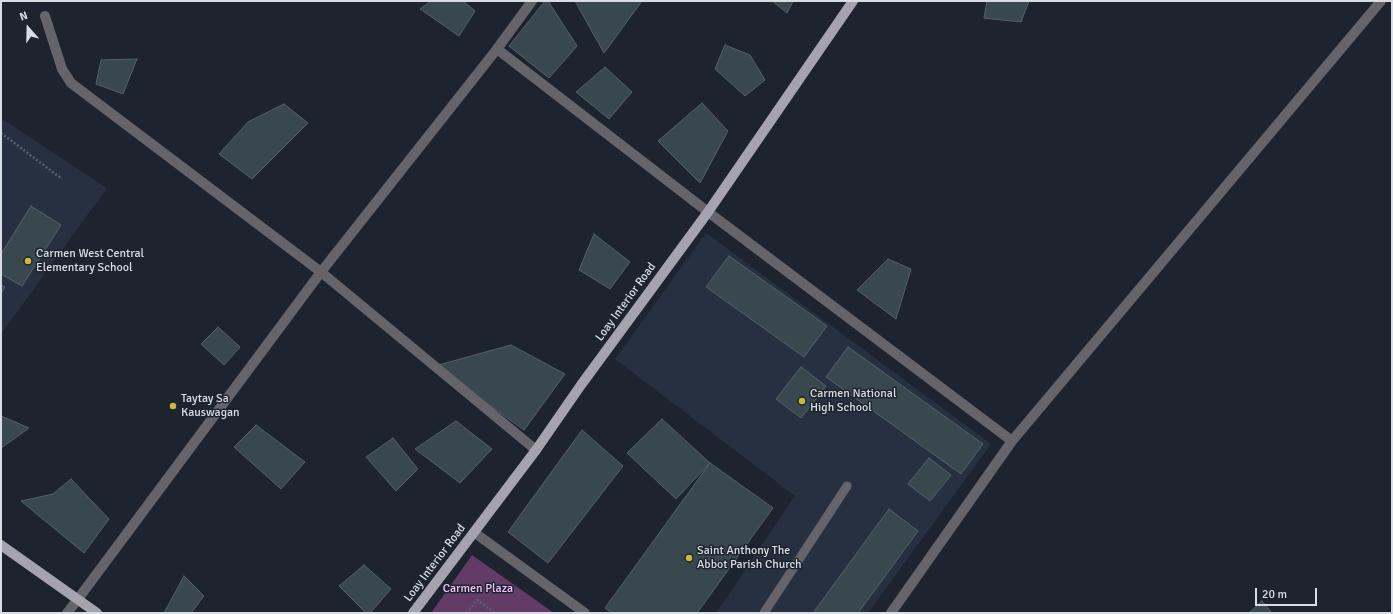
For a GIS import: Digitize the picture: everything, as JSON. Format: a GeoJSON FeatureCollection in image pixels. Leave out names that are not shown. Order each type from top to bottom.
{"type":"FeatureCollection","features":[{"type":"Feature","properties":{"kind":"main road","name":"Loay Interior Road"},"geometry":{"type":"LineString","coordinates":[[413,613],[475,533],[708,212],[853,1]]}},
{"type":"Feature","properties":{"kind":"main road"},"geometry":{"type":"LineString","coordinates":[[1,545],[97,613]]}},
{"type":"Feature","properties":{"kind":"street"},"geometry":{"type":"LineString","coordinates":[[67,613],[321,272],[497,49],[532,1]]}},
{"type":"Feature","properties":{"kind":"street"},"geometry":{"type":"LineString","coordinates":[[891,613],[1012,441],[1382,1]]}},
{"type":"Feature","properties":{"kind":"street"},"geometry":{"type":"LineString","coordinates":[[45,16],[62,69],[71,83],[321,272],[536,450]]}},
{"type":"Feature","properties":{"kind":"street"},"geometry":{"type":"LineString","coordinates":[[497,49],[708,212],[1012,441]]}},
{"type":"Feature","properties":{"kind":"street"},"geometry":{"type":"LineString","coordinates":[[475,533],[585,613]]}},
{"type":"Feature","properties":{"kind":"lane"},"geometry":{"type":"LineString","coordinates":[[764,613],[847,486]]}},
{"type":"Feature","properties":{"kind":"path"},"geometry":{"type":"LineString","coordinates":[[1,133],[62,179]]}},
{"type":"Feature","properties":{"kind":"path"},"geometry":{"type":"LineString","coordinates":[[468,613],[477,600],[495,613]]}},
{"type":"Feature","properties":{"kind":"shaded area","name":"Carmen West Central Elementary School"},"geometry":{"type":"Polygon","coordinates":[[[1,118],[107,188],[1,334],[1,118]]]}},
{"type":"Feature","properties":{"kind":"shaded area","name":"Carmen National High School"},"geometry":{"type":"Polygon","coordinates":[[[706,233],[991,444],[868,613],[716,613],[795,496],[615,359],[706,233]]]}},
{"type":"Feature","properties":{"kind":"green space","name":"Carmen Plaza"},"geometry":{"type":"Polygon","coordinates":[[[472,555],[554,613],[431,613],[472,555]]]}},
{"type":"Feature","properties":{"kind":"building"},"geometry":{"type":"Polygon","coordinates":[[[431,1],[463,1],[475,11],[459,36],[420,9],[431,1]]]}},
{"type":"Feature","properties":{"kind":"building"},"geometry":{"type":"Polygon","coordinates":[[[545,1],[548,1],[577,46],[549,78],[509,46],[545,1]]]}},
{"type":"Feature","properties":{"kind":"building"},"geometry":{"type":"Polygon","coordinates":[[[575,1],[642,1],[604,53],[575,1]]]}},
{"type":"Feature","properties":{"kind":"building"},"geometry":{"type":"Polygon","coordinates":[[[772,1],[793,1],[787,13],[772,1]]]}},
{"type":"Feature","properties":{"kind":"building"},"geometry":{"type":"Polygon","coordinates":[[[987,1],[1029,1],[1021,22],[984,18],[987,1]]]}},
{"type":"Feature","properties":{"kind":"building"},"geometry":{"type":"Polygon","coordinates":[[[725,45],[750,55],[765,80],[745,96],[715,69],[725,45]]]}},
{"type":"Feature","properties":{"kind":"building"},"geometry":{"type":"Polygon","coordinates":[[[137,59],[123,94],[96,84],[101,60],[137,59]]]}},
{"type":"Feature","properties":{"kind":"building"},"geometry":{"type":"Polygon","coordinates":[[[605,67],[632,92],[609,119],[576,92],[605,67]]]}},
{"type":"Feature","properties":{"kind":"building"},"geometry":{"type":"Polygon","coordinates":[[[702,103],[728,131],[700,183],[658,141],[702,103]]]}},
{"type":"Feature","properties":{"kind":"building"},"geometry":{"type":"Polygon","coordinates":[[[284,104],[308,123],[252,179],[219,154],[248,122],[284,104]]]}},
{"type":"Feature","properties":{"kind":"building"},"geometry":{"type":"Polygon","coordinates":[[[31,206],[61,225],[22,286],[1,274],[1,254],[31,206]]]}},
{"type":"Feature","properties":{"kind":"building"},"geometry":{"type":"Polygon","coordinates":[[[594,234],[630,262],[610,289],[579,270],[594,234]]]}},
{"type":"Feature","properties":{"kind":"building"},"geometry":{"type":"Polygon","coordinates":[[[729,256],[827,326],[804,357],[706,287],[729,256]]]}},
{"type":"Feature","properties":{"kind":"building"},"geometry":{"type":"Polygon","coordinates":[[[888,259],[911,269],[896,319],[857,290],[888,259]]]}},
{"type":"Feature","properties":{"kind":"building"},"geometry":{"type":"Polygon","coordinates":[[[1,285],[5,287],[1,293],[1,285]]]}},
{"type":"Feature","properties":{"kind":"building"},"geometry":{"type":"Polygon","coordinates":[[[218,327],[240,347],[224,365],[201,344],[218,327]]]}},
{"type":"Feature","properties":{"kind":"building"},"geometry":{"type":"Polygon","coordinates":[[[511,345],[565,374],[524,430],[435,366],[511,345]]]}},
{"type":"Feature","properties":{"kind":"building"},"geometry":{"type":"Polygon","coordinates":[[[848,347],[983,444],[961,474],[826,377],[848,347]]]}},
{"type":"Feature","properties":{"kind":"building"},"geometry":{"type":"Polygon","coordinates":[[[801,367],[826,386],[801,418],[776,399],[801,367]]]}},
{"type":"Feature","properties":{"kind":"building"},"geometry":{"type":"Polygon","coordinates":[[[1,416],[29,428],[1,448],[1,416]]]}},
{"type":"Feature","properties":{"kind":"building"},"geometry":{"type":"Polygon","coordinates":[[[662,419],[710,463],[676,499],[627,453],[662,419]]]}},
{"type":"Feature","properties":{"kind":"building"},"geometry":{"type":"Polygon","coordinates":[[[456,421],[492,449],[460,483],[415,449],[456,421]]]}},
{"type":"Feature","properties":{"kind":"building"},"geometry":{"type":"Polygon","coordinates":[[[256,425],[305,462],[281,489],[234,447],[256,425]]]}},
{"type":"Feature","properties":{"kind":"building"},"geometry":{"type":"Polygon","coordinates":[[[582,430],[623,466],[548,563],[508,532],[582,430]]]}},
{"type":"Feature","properties":{"kind":"building"},"geometry":{"type":"Polygon","coordinates":[[[393,438],[418,469],[396,491],[366,457],[393,438]]]}},
{"type":"Feature","properties":{"kind":"building"},"geometry":{"type":"Polygon","coordinates":[[[929,458],[951,475],[930,501],[908,484],[929,458]]]}},
{"type":"Feature","properties":{"kind":"building","name":"Saint Anthony The Abbot Parish Church"},"geometry":{"type":"Polygon","coordinates":[[[710,463],[773,508],[697,613],[612,613],[605,608],[710,463]]]}},
{"type":"Feature","properties":{"kind":"building"},"geometry":{"type":"Polygon","coordinates":[[[71,479],[109,519],[84,553],[21,501],[53,494],[71,479]]]}},
{"type":"Feature","properties":{"kind":"building"},"geometry":{"type":"Polygon","coordinates":[[[889,509],[918,531],[858,613],[813,613],[889,509]]]}},
{"type":"Feature","properties":{"kind":"building"},"geometry":{"type":"Polygon","coordinates":[[[364,565],[391,589],[370,613],[366,613],[339,586],[364,565]]]}},
{"type":"Feature","properties":{"kind":"building"},"geometry":{"type":"Polygon","coordinates":[[[184,576],[204,596],[191,613],[164,613],[184,576]]]}},
{"type":"Feature","properties":{"kind":"building"},"geometry":{"type":"Polygon","coordinates":[[[1262,601],[1272,613],[1249,613],[1262,601]]]}},
{"type":"Feature","properties":{"kind":"place","name":"Carmen West Central Elementary School"},"geometry":{"type":"Point","coordinates":[28,261]}},
{"type":"Feature","properties":{"kind":"place","name":"Carmen National High School"},"geometry":{"type":"Point","coordinates":[802,401]}},
{"type":"Feature","properties":{"kind":"place","name":"Taytay Sa Kauswagan"},"geometry":{"type":"Point","coordinates":[173,406]}},
{"type":"Feature","properties":{"kind":"place","name":"Saint Anthony The Abbot Parish Church"},"geometry":{"type":"Point","coordinates":[689,558]}}]}
